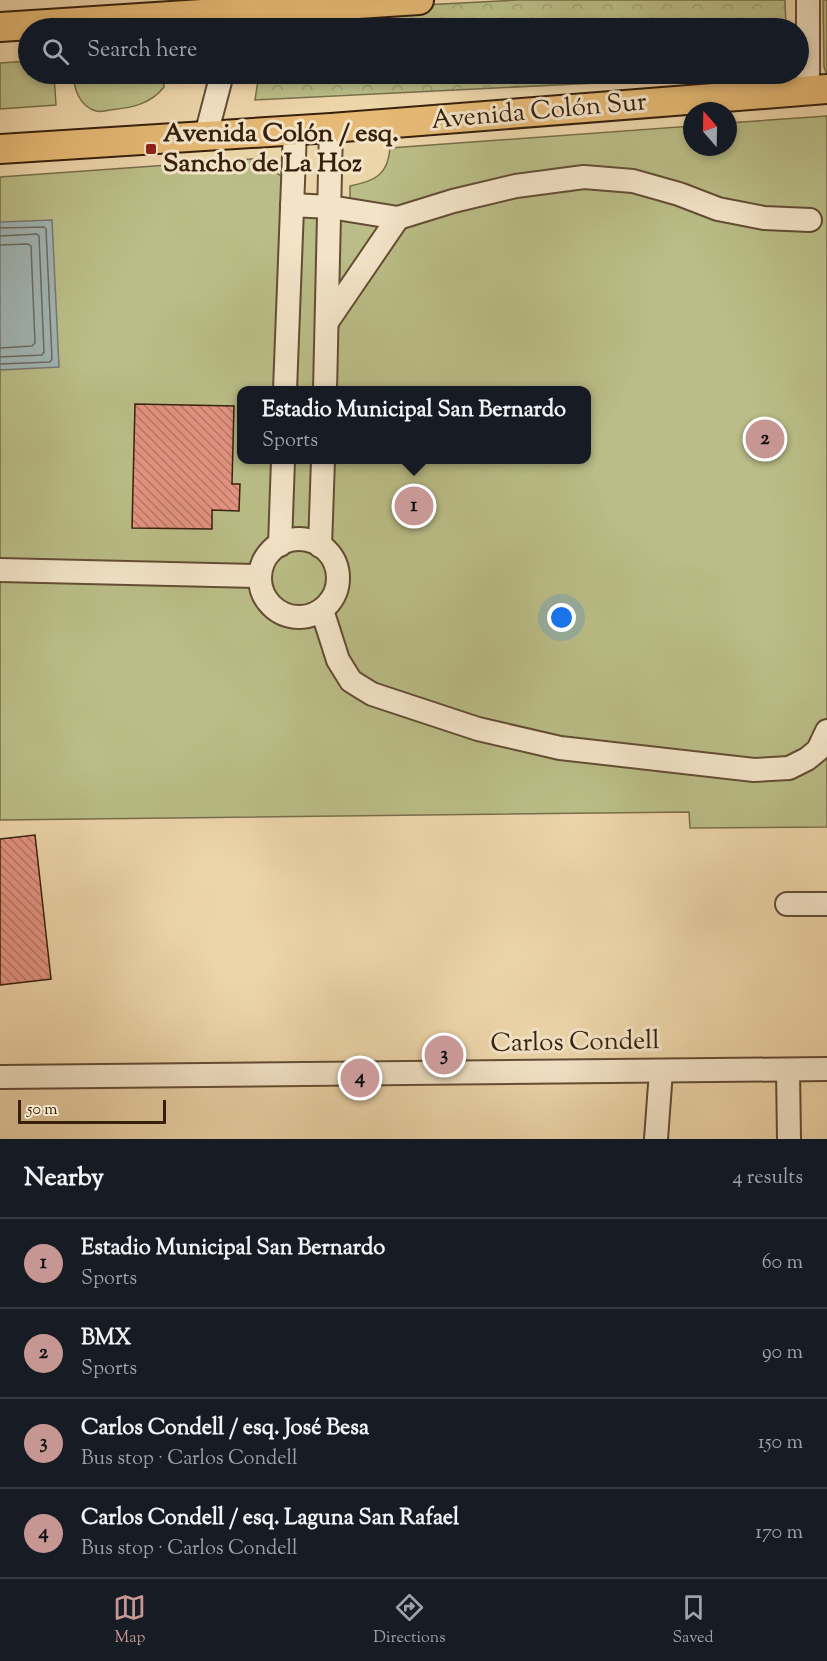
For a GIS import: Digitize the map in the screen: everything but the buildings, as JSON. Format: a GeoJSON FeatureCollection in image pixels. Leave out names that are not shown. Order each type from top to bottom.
{"type":"FeatureCollection","features":[{"type":"Feature","properties":{"kind":"main road"},"geometry":{"type":"LineString","coordinates":[[127,18],[419,0]]}},
{"type":"Feature","properties":{"kind":"main road"},"geometry":{"type":"LineString","coordinates":[[0,27],[18,26]]}},
{"type":"Feature","properties":{"kind":"main road","name":"Avenida Colón Sur"},"geometry":{"type":"LineString","coordinates":[[0,149],[331,128],[818,90]]}},
{"type":"Feature","properties":{"kind":"street"},"geometry":{"type":"LineString","coordinates":[[808,0],[818,90]]}},
{"type":"Feature","properties":{"kind":"street"},"geometry":{"type":"LineString","coordinates":[[206,135],[219,84]]}},
{"type":"Feature","properties":{"kind":"street"},"geometry":{"type":"LineString","coordinates":[[325,386],[331,128]]}},
{"type":"Feature","properties":{"kind":"street"},"geometry":{"type":"LineString","coordinates":[[285,386],[295,130]]}},
{"type":"Feature","properties":{"kind":"street"},"geometry":{"type":"LineString","coordinates":[[292,205],[330,207],[398,218],[453,201],[516,186],[584,177],[633,181],[679,194],[718,209],[764,218],[810,220]]}},
{"type":"Feature","properties":{"kind":"street"},"geometry":{"type":"LineString","coordinates":[[327,322],[398,218]]}},
{"type":"Feature","properties":{"kind":"street"},"geometry":{"type":"LineString","coordinates":[[280,545],[283,464]]}},
{"type":"Feature","properties":{"kind":"street"},"geometry":{"type":"LineString","coordinates":[[320,546],[323,464]]}},
{"type":"Feature","properties":{"kind":"street"},"geometry":{"type":"LineString","coordinates":[[290,541],[310,541],[320,546],[330,554],[336,565],[337,589],[331,601],[322,610],[299,617],[286,615],[275,609],[267,600],[262,588],[263,564],[270,553],[290,541]]}},
{"type":"Feature","properties":{"kind":"street"},"geometry":{"type":"LineString","coordinates":[[0,570],[261,576]]}},
{"type":"Feature","properties":{"kind":"street"},"geometry":{"type":"LineString","coordinates":[[322,610],[338,660],[351,681],[372,694],[398,704],[424,710],[478,729],[560,748],[754,770],[789,768],[807,759],[818,750],[827,731]]}},
{"type":"Feature","properties":{"kind":"street"},"geometry":{"type":"LineString","coordinates":[[787,904],[827,904]]}},
{"type":"Feature","properties":{"kind":"street","name":"Carlos Condell"},"geometry":{"type":"LineString","coordinates":[[0,1077],[827,1069]]}},
{"type":"Feature","properties":{"kind":"street"},"geometry":{"type":"LineString","coordinates":[[788,1070],[789,1139]]}},
{"type":"Feature","properties":{"kind":"street"},"geometry":{"type":"LineString","coordinates":[[656,1139],[660,1071]]}},
{"type":"Feature","properties":{"kind":"green space"},"geometry":{"type":"Polygon","coordinates":[[[518,0],[785,0],[786,18],[269,18],[270,13],[518,0]]]}},
{"type":"Feature","properties":{"kind":"green space"},"geometry":{"type":"Polygon","coordinates":[[[823,0],[827,0],[827,75],[824,67],[823,0]]]}},
{"type":"Feature","properties":{"kind":"green space"},"geometry":{"type":"Polygon","coordinates":[[[18,62],[18,84],[55,84],[56,105],[0,109],[0,63],[18,62]]]}},
{"type":"Feature","properties":{"kind":"green space"},"geometry":{"type":"Polygon","coordinates":[[[164,84],[164,87],[159,93],[140,104],[98,111],[86,106],[76,91],[75,85],[164,84]]]}},
{"type":"Feature","properties":{"kind":"green space"},"geometry":{"type":"Polygon","coordinates":[[[257,84],[576,84],[255,100],[257,84]]]}},
{"type":"Feature","properties":{"kind":"green space"},"geometry":{"type":"Polygon","coordinates":[[[827,116],[827,827],[690,828],[689,812],[0,820],[0,177],[267,158],[272,170],[287,180],[287,195],[350,201],[350,186],[367,182],[379,175],[386,165],[390,148],[683,127],[683,156],[737,156],[737,122],[827,116]]]}},
{"type":"Feature","properties":{"kind":"water"},"geometry":{"type":"Polygon","coordinates":[[[52,220],[59,367],[0,370],[0,222],[52,220]]]}},
{"type":"Feature","properties":{"kind":"place","name":"Avenida Colón / esq. Sancho de La Hoz"},"geometry":{"type":"Point","coordinates":[151,149]}},
{"type":"Feature","properties":{"kind":"place","name":"BMX"},"geometry":{"type":"Point","coordinates":[765,439]}},
{"type":"Feature","properties":{"kind":"place","name":"Estadio Municipal San Bernardo"},"geometry":{"type":"Point","coordinates":[414,506]}},
{"type":"Feature","properties":{"kind":"place","name":"Carlos Condell / esq. José Besa"},"geometry":{"type":"Point","coordinates":[444,1055]}},
{"type":"Feature","properties":{"kind":"place","name":"Carlos Condell / esq. Laguna San Rafael"},"geometry":{"type":"Point","coordinates":[360,1078]}}]}
